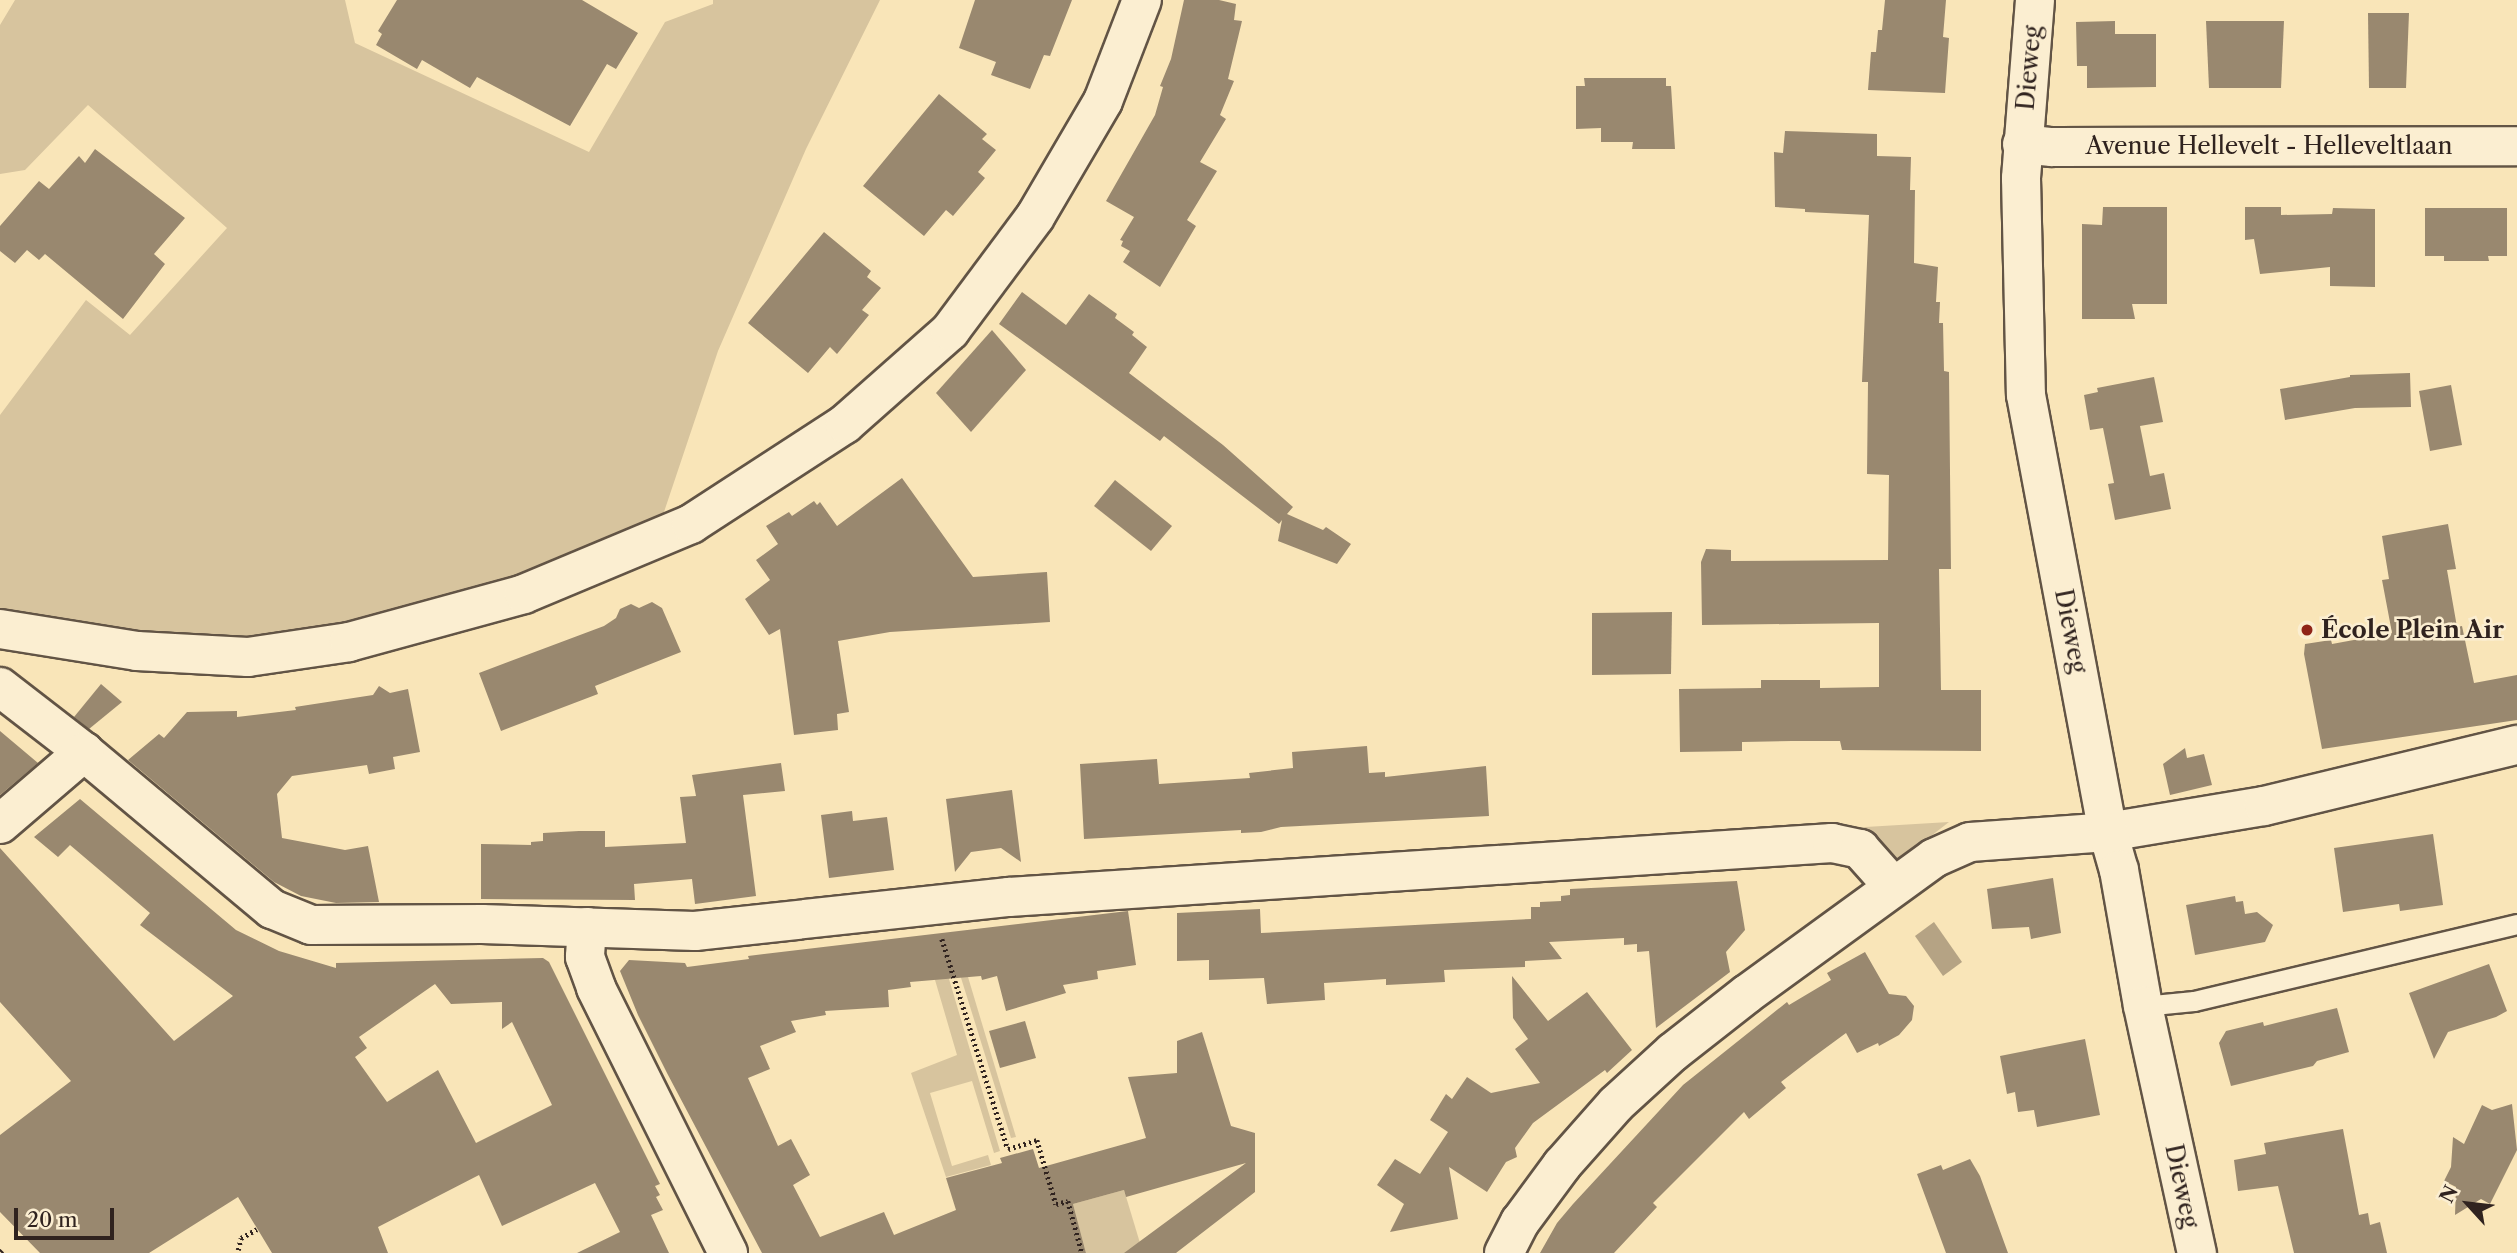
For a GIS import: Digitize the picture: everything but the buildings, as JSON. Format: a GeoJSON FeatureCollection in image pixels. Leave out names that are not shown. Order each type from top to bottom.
{"type":"FeatureCollection","features":[{"type":"Feature","properties":{"kind":"street"},"geometry":{"type":"LineString","coordinates":[[0,629],[136,651],[248,657],[349,642],[524,594],[691,524],[845,424],[950,331],[1035,217],[1103,101],[1142,0]]}},
{"type":"Feature","properties":{"kind":"street","name":"Dieweg"},"geometry":{"type":"LineString","coordinates":[[2035,0],[2022,144],[2026,395],[2108,832],[2119,870],[2143,1006],[2197,1253]]}},
{"type":"Feature","properties":{"kind":"street","name":"Avenue Hellevelt - Helleveltlaan"},"geometry":{"type":"LineString","coordinates":[[2022,144],[2052,147],[2517,145]]}},
{"type":"Feature","properties":{"kind":"street"},"geometry":{"type":"LineString","coordinates":[[0,687],[84,752],[272,909],[311,925],[587,927],[695,931],[1009,897],[1832,843],[1860,849],[1893,886]]}},
{"type":"Feature","properties":{"kind":"street"},"geometry":{"type":"LineString","coordinates":[[1504,1253],[1520,1222],[1555,1174],[1616,1104],[1673,1052],[1934,858],[1970,842],[2108,832],[2264,806],[2517,745]]}},
{"type":"Feature","properties":{"kind":"street"},"geometry":{"type":"LineString","coordinates":[[0,824],[84,752]]}},
{"type":"Feature","properties":{"kind":"street"},"geometry":{"type":"LineString","coordinates":[[587,927],[585,957],[596,988],[728,1253]]}},
{"type":"Feature","properties":{"kind":"lane"},"geometry":{"type":"LineString","coordinates":[[2143,1006],[2194,1001],[2517,924]]}},
{"type":"Feature","properties":{"kind":"path"},"geometry":{"type":"LineString","coordinates":[[939,928],[1008,1149],[1037,1140],[1056,1204],[1068,1200],[1082,1253]]}},
{"type":"Feature","properties":{"kind":"path"},"geometry":{"type":"LineString","coordinates":[[238,1250],[241,1238],[257,1228]]}},
{"type":"Feature","properties":{"kind":"shaded area"},"geometry":{"type":"Polygon","coordinates":[[[15,0],[345,0],[355,43],[589,152],[665,22],[713,4],[713,0],[880,0],[806,149],[718,351],[664,512],[622,543],[465,598],[334,627],[237,642],[129,635],[0,611],[0,415],[86,300],[130,335],[227,228],[88,105],[25,170],[0,174],[0,25],[15,0]]]}},
{"type":"Feature","properties":{"kind":"shaded area"},"geometry":{"type":"Polygon","coordinates":[[[1949,822],[1904,857],[1897,859],[1849,828],[1949,822]]]}},
{"type":"Feature","properties":{"kind":"shaded area"},"geometry":{"type":"Polygon","coordinates":[[[1934,922],[1962,962],[1943,976],[1915,936],[1934,922]]]}},
{"type":"Feature","properties":{"kind":"shaded area"},"geometry":{"type":"Polygon","coordinates":[[[959,947],[1016,1137],[1011,1138],[952,949],[959,947]]]}},
{"type":"Feature","properties":{"kind":"shaded area"},"geometry":{"type":"Polygon","coordinates":[[[941,952],[1000,1151],[994,1153],[972,1081],[930,1093],[952,1166],[988,1155],[991,1165],[946,1177],[911,1073],[957,1055],[928,956],[941,952]]]}},
{"type":"Feature","properties":{"kind":"shaded area"},"geometry":{"type":"Polygon","coordinates":[[[1124,1190],[1143,1253],[1086,1253],[1073,1204],[1124,1190]]]}},
{"type":"Feature","properties":{"kind":"tram line"},"geometry":{"type":"LineString","coordinates":[[0,1250],[3,1253]]}},
{"type":"Feature","properties":{"kind":"place","name":"École Plein Air"},"geometry":{"type":"Point","coordinates":[2307,630]}}]}
